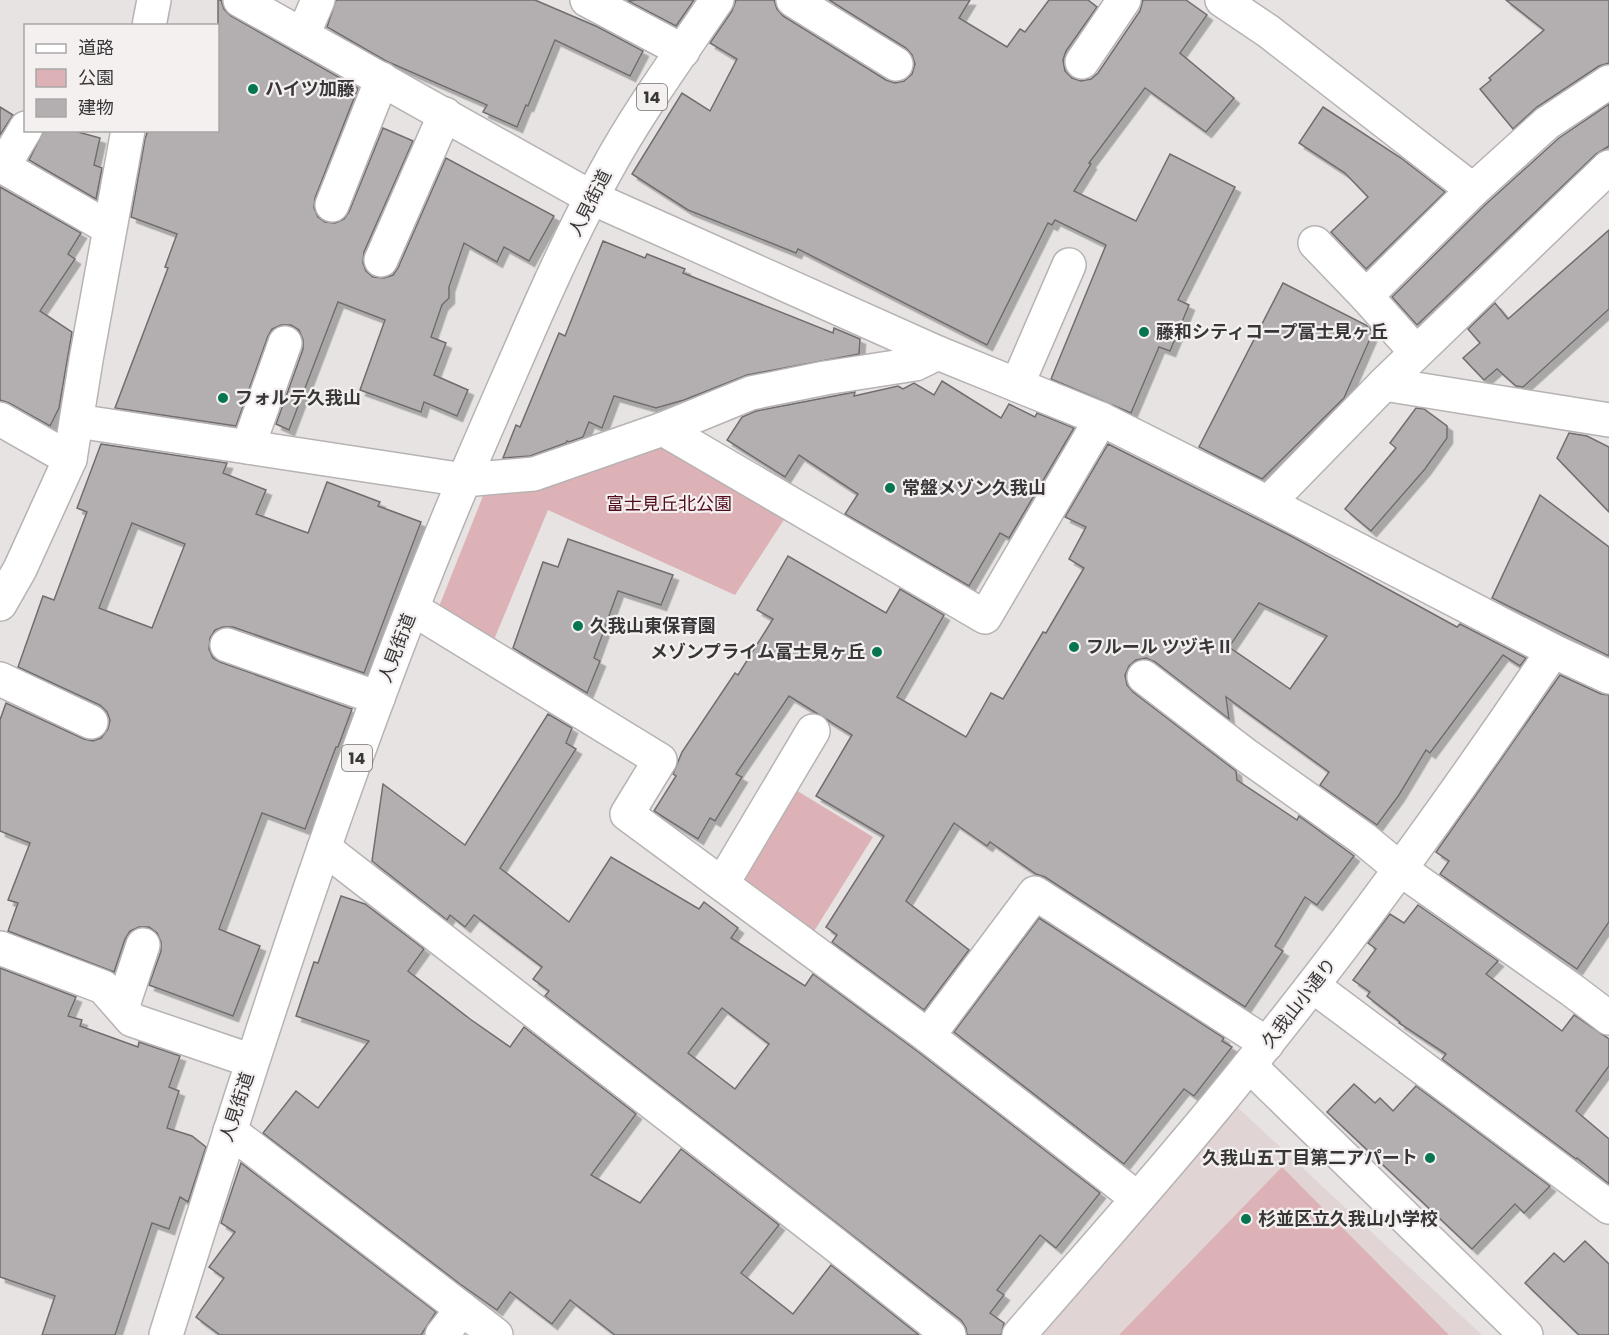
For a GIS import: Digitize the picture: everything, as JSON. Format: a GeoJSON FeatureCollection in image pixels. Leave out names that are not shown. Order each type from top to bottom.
{"type":"FeatureCollection","features":[{"type":"Feature","properties":{"kind":"street"},"geometry":{"type":"LineString","coordinates":[[149,24],[154,0]]}},
{"type":"Feature","properties":{"kind":"street"},"geometry":{"type":"LineString","coordinates":[[240,0],[592,198],[938,353],[1101,419],[1553,651],[1609,677]]}},
{"type":"Feature","properties":{"kind":"street"},"geometry":{"type":"LineString","coordinates":[[303,36],[318,0]]}},
{"type":"Feature","properties":{"kind":"street"},"geometry":{"type":"LineString","coordinates":[[587,0],[683,51]]}},
{"type":"Feature","properties":{"kind":"street","name":"人見街道"},"geometry":{"type":"LineString","coordinates":[[165,1335],[252,1061],[324,848],[378,698],[464,480],[559,265],[592,198],[627,136],[717,0]]}},
{"type":"Feature","properties":{"kind":"street"},"geometry":{"type":"LineString","coordinates":[[793,0],[896,64]]}},
{"type":"Feature","properties":{"kind":"street"},"geometry":{"type":"LineString","coordinates":[[1082,62],[1124,0]]}},
{"type":"Feature","properties":{"kind":"street"},"geometry":{"type":"LineString","coordinates":[[1222,0],[1268,31],[1473,190]]}},
{"type":"Feature","properties":{"kind":"street"},"geometry":{"type":"LineString","coordinates":[[332,205],[382,79]]}},
{"type":"Feature","properties":{"kind":"street"},"geometry":{"type":"LineString","coordinates":[[1366,296],[1473,190],[1547,123],[1609,82]]}},
{"type":"Feature","properties":{"kind":"street"},"geometry":{"type":"LineString","coordinates":[[381,260],[445,114]]}},
{"type":"Feature","properties":{"kind":"street"},"geometry":{"type":"LineString","coordinates":[[24,131],[2,166],[109,228]]}},
{"type":"Feature","properties":{"kind":"street"},"geometry":{"type":"LineString","coordinates":[[0,604],[20,569],[70,459],[128,132]]}},
{"type":"Feature","properties":{"kind":"street"},"geometry":{"type":"LineString","coordinates":[[1268,503],[1416,352],[1609,167]]}},
{"type":"Feature","properties":{"kind":"street"},"geometry":{"type":"LineString","coordinates":[[1315,243],[1416,352]]}},
{"type":"Feature","properties":{"kind":"street"},"geometry":{"type":"LineString","coordinates":[[1017,385],[1069,265]]}},
{"type":"Feature","properties":{"kind":"street"},"geometry":{"type":"LineString","coordinates":[[248,447],[285,343]]}},
{"type":"Feature","properties":{"kind":"street"},"geometry":{"type":"LineString","coordinates":[[77,421],[464,480],[534,474],[663,429],[751,393],[825,378],[915,364],[938,353]]}},
{"type":"Feature","properties":{"kind":"street"},"geometry":{"type":"LineString","coordinates":[[1384,384],[1609,420]]}},
{"type":"Feature","properties":{"kind":"street"},"geometry":{"type":"LineString","coordinates":[[0,419],[70,459]]}},
{"type":"Feature","properties":{"kind":"street"},"geometry":{"type":"LineString","coordinates":[[663,429],[985,617],[1101,419]]}},
{"type":"Feature","properties":{"kind":"street"},"geometry":{"type":"LineString","coordinates":[[413,609],[660,760],[627,814],[928,1036],[1137,1198]]}},
{"type":"Feature","properties":{"kind":"street"},"geometry":{"type":"LineString","coordinates":[[227,645],[378,698]]}},
{"type":"Feature","properties":{"kind":"street","name":"久我山小通り"},"geometry":{"type":"LineString","coordinates":[[1019,1335],[1258,1055],[1313,986],[1400,869],[1553,651]]}},
{"type":"Feature","properties":{"kind":"street"},"geometry":{"type":"LineString","coordinates":[[1144,677],[1247,756],[1365,840],[1400,869],[1609,1018]]}},
{"type":"Feature","properties":{"kind":"street"},"geometry":{"type":"LineString","coordinates":[[0,679],[91,722]]}},
{"type":"Feature","properties":{"kind":"street"},"geometry":{"type":"LineString","coordinates":[[722,884],[813,731]]}},
{"type":"Feature","properties":{"kind":"street"},"geometry":{"type":"LineString","coordinates":[[324,848],[949,1335]]}},
{"type":"Feature","properties":{"kind":"street"},"geometry":{"type":"LineString","coordinates":[[928,1036],[1035,893],[1258,1055],[1526,1335]]}},
{"type":"Feature","properties":{"kind":"street"},"geometry":{"type":"LineString","coordinates":[[122,1008],[143,945]]}},
{"type":"Feature","properties":{"kind":"street"},"geometry":{"type":"LineString","coordinates":[[0,948],[103,987],[132,1020],[252,1061]]}},
{"type":"Feature","properties":{"kind":"street"},"geometry":{"type":"LineString","coordinates":[[1313,986],[1609,1207]]}},
{"type":"Feature","properties":{"kind":"street"},"geometry":{"type":"LineString","coordinates":[[230,1131],[496,1335]]}},
{"type":"Feature","properties":{"kind":"street"},"geometry":{"type":"LineString","coordinates":[[442,1335],[462,1309]]}},
{"type":"Feature","properties":{"kind":"shaded area","name":"杉並区立久我山小学校"},"geometry":{"type":"Polygon","coordinates":[[[1234,1104],[1482,1335],[1033,1335],[1234,1104]]]}},
{"type":"Feature","properties":{"kind":"green space","name":"富士見丘北公園"},"geometry":{"type":"Polygon","coordinates":[[[667,438],[791,509],[735,595],[548,510],[493,642],[438,609],[483,496],[552,486],[667,438]]]}},
{"type":"Feature","properties":{"kind":"green space"},"geometry":{"type":"Polygon","coordinates":[[[791,787],[873,837],[811,936],[746,891],[742,866],[791,787]]]}},
{"type":"Feature","properties":{"kind":"green space"},"geometry":{"type":"Polygon","coordinates":[[[1282,1167],[1449,1335],[1119,1335],[1282,1167]]]}},
{"type":"Feature","properties":{"kind":"building"},"geometry":{"type":"Polygon","coordinates":[[[218,0],[221,0],[224,9],[231,16],[358,88],[315,198],[314,208],[318,217],[325,222],[335,223],[344,219],[349,212],[383,128],[413,141],[364,252],[363,263],[366,271],[373,277],[384,278],[393,275],[398,268],[446,158],[554,216],[529,261],[504,247],[497,262],[464,243],[449,287],[449,298],[442,305],[431,337],[446,343],[434,375],[468,390],[457,416],[424,402],[421,412],[360,390],[385,320],[338,302],[289,430],[276,424],[303,349],[303,340],[299,330],[291,325],[281,325],[272,329],[268,336],[236,426],[115,408],[168,268],[165,267],[177,234],[131,217],[145,139],[147,132],[219,132],[218,0]]]}},
{"type":"Feature","properties":{"kind":"building"},"geometry":{"type":"Polygon","coordinates":[[[336,0],[535,0],[598,27],[643,51],[630,76],[555,40],[517,127],[483,112],[487,105],[386,61],[327,27],[336,0]]]}},
{"type":"Feature","properties":{"kind":"building"},"geometry":{"type":"Polygon","coordinates":[[[694,0],[676,26],[628,1],[694,0]]]}},
{"type":"Feature","properties":{"kind":"building"},"geometry":{"type":"Polygon","coordinates":[[[736,0],[774,0],[783,16],[886,80],[895,83],[904,81],[912,74],[915,64],[912,55],[906,48],[829,0],[970,0],[959,18],[1007,47],[1020,29],[1025,32],[1049,0],[1088,0],[1097,7],[1066,51],[1063,60],[1065,71],[1072,78],[1081,81],[1091,79],[1098,73],[1140,11],[1143,0],[1186,0],[1207,15],[1180,53],[1234,98],[1206,132],[1145,88],[1089,163],[1091,164],[1074,191],[1136,221],[1170,154],[1235,187],[1178,300],[1189,305],[1170,351],[1159,347],[1131,413],[1051,379],[1106,245],[1055,220],[1052,225],[1048,223],[987,345],[798,249],[796,253],[688,210],[632,174],[682,93],[710,111],[737,59],[710,43],[732,11],[736,0]]]}},
{"type":"Feature","properties":{"kind":"building"},"geometry":{"type":"Polygon","coordinates":[[[1506,0],[1609,0],[1609,63],[1599,66],[1537,107],[1513,129],[1480,89],[1491,80],[1489,78],[1544,30],[1506,0]]]}},
{"type":"Feature","properties":{"kind":"building"},"geometry":{"type":"Polygon","coordinates":[[[1609,104],[1609,146],[1596,154],[1417,325],[1392,297],[1486,204],[1559,138],[1609,104]]]}},
{"type":"Feature","properties":{"kind":"building"},"geometry":{"type":"Polygon","coordinates":[[[0,107],[13,115],[0,135],[0,107]]]}},
{"type":"Feature","properties":{"kind":"building"},"geometry":{"type":"Polygon","coordinates":[[[1323,107],[1401,158],[1445,192],[1366,269],[1331,232],[1368,197],[1345,173],[1299,143],[1323,107]]]}},
{"type":"Feature","properties":{"kind":"building"},"geometry":{"type":"Polygon","coordinates":[[[43,132],[78,132],[100,138],[94,165],[102,168],[96,199],[29,160],[43,132]]]}},
{"type":"Feature","properties":{"kind":"building"},"geometry":{"type":"Polygon","coordinates":[[[0,187],[81,233],[68,254],[75,259],[40,311],[72,332],[59,408],[50,426],[0,400],[0,187]]]}},
{"type":"Feature","properties":{"kind":"building"},"geometry":{"type":"Polygon","coordinates":[[[1609,230],[1609,309],[1523,387],[1516,386],[1497,369],[1484,380],[1463,358],[1480,343],[1468,329],[1495,303],[1508,319],[1609,230]]]}},
{"type":"Feature","properties":{"kind":"building"},"geometry":{"type":"Polygon","coordinates":[[[603,241],[645,258],[647,254],[685,269],[683,273],[833,333],[834,328],[860,339],[859,354],[747,375],[684,400],[656,408],[614,396],[602,428],[589,422],[583,437],[530,456],[503,458],[516,425],[520,427],[559,333],[565,336],[603,241]]]}},
{"type":"Feature","properties":{"kind":"building"},"geometry":{"type":"Polygon","coordinates":[[[1283,283],[1366,325],[1373,332],[1344,398],[1262,479],[1199,447],[1283,283]]]}},
{"type":"Feature","properties":{"kind":"building"},"geometry":{"type":"Polygon","coordinates":[[[942,381],[1001,418],[1009,404],[1035,417],[1037,413],[1074,428],[1009,538],[1000,533],[969,586],[845,514],[858,494],[799,455],[785,477],[727,440],[742,417],[756,411],[855,392],[854,396],[898,386],[903,389],[914,383],[934,395],[942,381]]]}},
{"type":"Feature","properties":{"kind":"building"},"geometry":{"type":"Polygon","coordinates":[[[1416,408],[1424,409],[1447,426],[1447,438],[1425,469],[1371,531],[1345,509],[1396,448],[1390,443],[1416,408]]]}},
{"type":"Feature","properties":{"kind":"building"},"geometry":{"type":"Polygon","coordinates":[[[1569,433],[1587,436],[1609,447],[1609,512],[1557,458],[1569,433]]]}},
{"type":"Feature","properties":{"kind":"building"},"geometry":{"type":"Polygon","coordinates":[[[101,444],[227,463],[223,473],[266,490],[256,514],[308,533],[327,482],[380,502],[378,506],[421,522],[364,673],[233,627],[215,630],[210,638],[209,649],[213,658],[220,662],[352,709],[305,829],[262,813],[219,929],[260,946],[233,1016],[149,985],[161,951],[161,942],[157,933],[149,927],[139,927],[130,931],[114,972],[8,931],[18,903],[8,900],[30,843],[0,831],[0,720],[6,703],[93,741],[101,738],[108,729],[110,720],[107,712],[100,705],[18,667],[43,596],[54,600],[87,512],[77,508],[101,444]],[[132,523],[99,608],[152,628],[185,544],[132,523]]]}},
{"type":"Feature","properties":{"kind":"building"},"geometry":{"type":"Polygon","coordinates":[[[1108,444],[1291,536],[1457,627],[1460,624],[1526,658],[1520,666],[1503,655],[1430,753],[1426,750],[1399,795],[1377,825],[1320,785],[1329,772],[1226,697],[1229,719],[1155,662],[1146,658],[1136,660],[1129,666],[1125,675],[1127,685],[1133,692],[1236,771],[1237,780],[1297,820],[1299,816],[1354,856],[1317,905],[1305,897],[1275,946],[1283,951],[1245,1007],[1045,877],[1036,874],[990,842],[987,846],[954,823],[906,901],[969,950],[924,1010],[832,942],[837,935],[826,927],[884,836],[816,796],[852,735],[789,696],[736,774],[742,777],[715,821],[710,818],[698,839],[654,811],[676,776],[673,774],[682,752],[735,673],[738,675],[773,619],[757,610],[788,556],[886,613],[900,589],[944,615],[897,697],[966,737],[991,693],[1003,699],[1043,632],[1046,633],[1084,568],[1069,559],[1086,527],[1065,517],[1108,444]],[[1259,603],[1229,647],[1290,689],[1327,636],[1259,603]]]}},
{"type":"Feature","properties":{"kind":"building"},"geometry":{"type":"Polygon","coordinates":[[[1540,495],[1609,547],[1609,656],[1492,598],[1540,495]]]}},
{"type":"Feature","properties":{"kind":"building"},"geometry":{"type":"Polygon","coordinates":[[[568,539],[673,575],[661,605],[618,591],[594,658],[600,661],[587,693],[513,648],[543,562],[558,567],[568,539]]]}},
{"type":"Feature","properties":{"kind":"building"},"geometry":{"type":"Polygon","coordinates":[[[1560,675],[1601,694],[1609,695],[1609,922],[1577,969],[1440,874],[1449,861],[1436,852],[1560,675]]]}},
{"type":"Feature","properties":{"kind":"building"},"geometry":{"type":"Polygon","coordinates":[[[548,714],[572,728],[566,743],[576,749],[500,868],[569,922],[611,857],[699,909],[704,902],[738,928],[731,938],[805,986],[813,974],[917,1051],[1100,1193],[1056,1248],[1040,1235],[997,1290],[1004,1295],[990,1313],[1004,1323],[1001,1335],[967,1335],[961,1320],[545,996],[549,991],[533,979],[542,967],[474,915],[465,927],[450,915],[447,920],[372,861],[383,784],[465,845],[548,714]],[[722,1008],[688,1053],[735,1089],[769,1044],[722,1008]]]}},
{"type":"Feature","properties":{"kind":"building"},"geometry":{"type":"Polygon","coordinates":[[[341,896],[365,904],[424,949],[408,971],[470,1019],[510,1047],[524,1027],[636,1114],[591,1175],[640,1203],[681,1149],[779,1225],[741,1273],[793,1314],[831,1265],[919,1335],[615,1335],[570,1300],[552,1324],[510,1292],[497,1310],[460,1284],[263,1133],[296,1091],[318,1108],[369,1041],[296,1016],[314,962],[318,963],[341,896]]]}},
{"type":"Feature","properties":{"kind":"building"},"geometry":{"type":"Polygon","coordinates":[[[1418,905],[1498,961],[1486,974],[1562,1031],[1574,1015],[1609,1039],[1609,1066],[1576,1111],[1609,1139],[1609,1184],[1442,1059],[1446,1054],[1399,1023],[1367,996],[1370,992],[1353,980],[1376,949],[1368,943],[1390,914],[1404,923],[1418,905]]]}},
{"type":"Feature","properties":{"kind":"building"},"geometry":{"type":"Polygon","coordinates":[[[1039,918],[1224,1038],[1222,1041],[1232,1047],[1194,1096],[1184,1089],[1124,1164],[954,1032],[1039,918]]]}},
{"type":"Feature","properties":{"kind":"building"},"geometry":{"type":"Polygon","coordinates":[[[0,968],[76,997],[68,1016],[82,1020],[80,1026],[138,1047],[139,1042],[180,1056],[169,1087],[179,1091],[167,1128],[192,1136],[206,1147],[188,1202],[180,1197],[169,1229],[152,1223],[115,1335],[42,1335],[55,1296],[0,1277],[0,968]]]}},
{"type":"Feature","properties":{"kind":"building","name":"久我山五丁目第二アパート"},"geometry":{"type":"Polygon","coordinates":[[[1354,1084],[1375,1103],[1380,1098],[1393,1111],[1416,1086],[1550,1186],[1524,1213],[1515,1204],[1472,1249],[1327,1112],[1354,1084]]]}},
{"type":"Feature","properties":{"kind":"building"},"geometry":{"type":"Polygon","coordinates":[[[241,1163],[436,1312],[421,1335],[220,1335],[196,1317],[224,1278],[209,1267],[235,1232],[221,1223],[241,1163]]]}},
{"type":"Feature","properties":{"kind":"building"},"geometry":{"type":"Polygon","coordinates":[[[1585,1241],[1609,1264],[1609,1335],[1579,1335],[1525,1283],[1554,1253],[1564,1262],[1585,1241]]]}},
{"type":"Feature","properties":{"kind":"place","name":"ハイツ加藤"},"geometry":{"type":"Point","coordinates":[253,89]}},
{"type":"Feature","properties":{"kind":"place","name":"藤和シティコープ富士見ヶ丘"},"geometry":{"type":"Point","coordinates":[1144,332]}},
{"type":"Feature","properties":{"kind":"place","name":"フォルテ久我山"},"geometry":{"type":"Point","coordinates":[223,398]}},
{"type":"Feature","properties":{"kind":"place","name":"常盤メゾン久我山"},"geometry":{"type":"Point","coordinates":[890,488]}},
{"type":"Feature","properties":{"kind":"place","name":"久我山東保育園"},"geometry":{"type":"Point","coordinates":[578,626]}},
{"type":"Feature","properties":{"kind":"place","name":"フルール ツヅキⅡ"},"geometry":{"type":"Point","coordinates":[1074,647]}},
{"type":"Feature","properties":{"kind":"place","name":"メゾンプライム富士見ヶ丘"},"geometry":{"type":"Point","coordinates":[877,652]}},
{"type":"Feature","properties":{"kind":"place","name":"久我山五丁目第二アパート"},"geometry":{"type":"Point","coordinates":[1430,1158]}},
{"type":"Feature","properties":{"kind":"place","name":"杉並区立久我山小学校"},"geometry":{"type":"Point","coordinates":[1246,1219]}}]}
